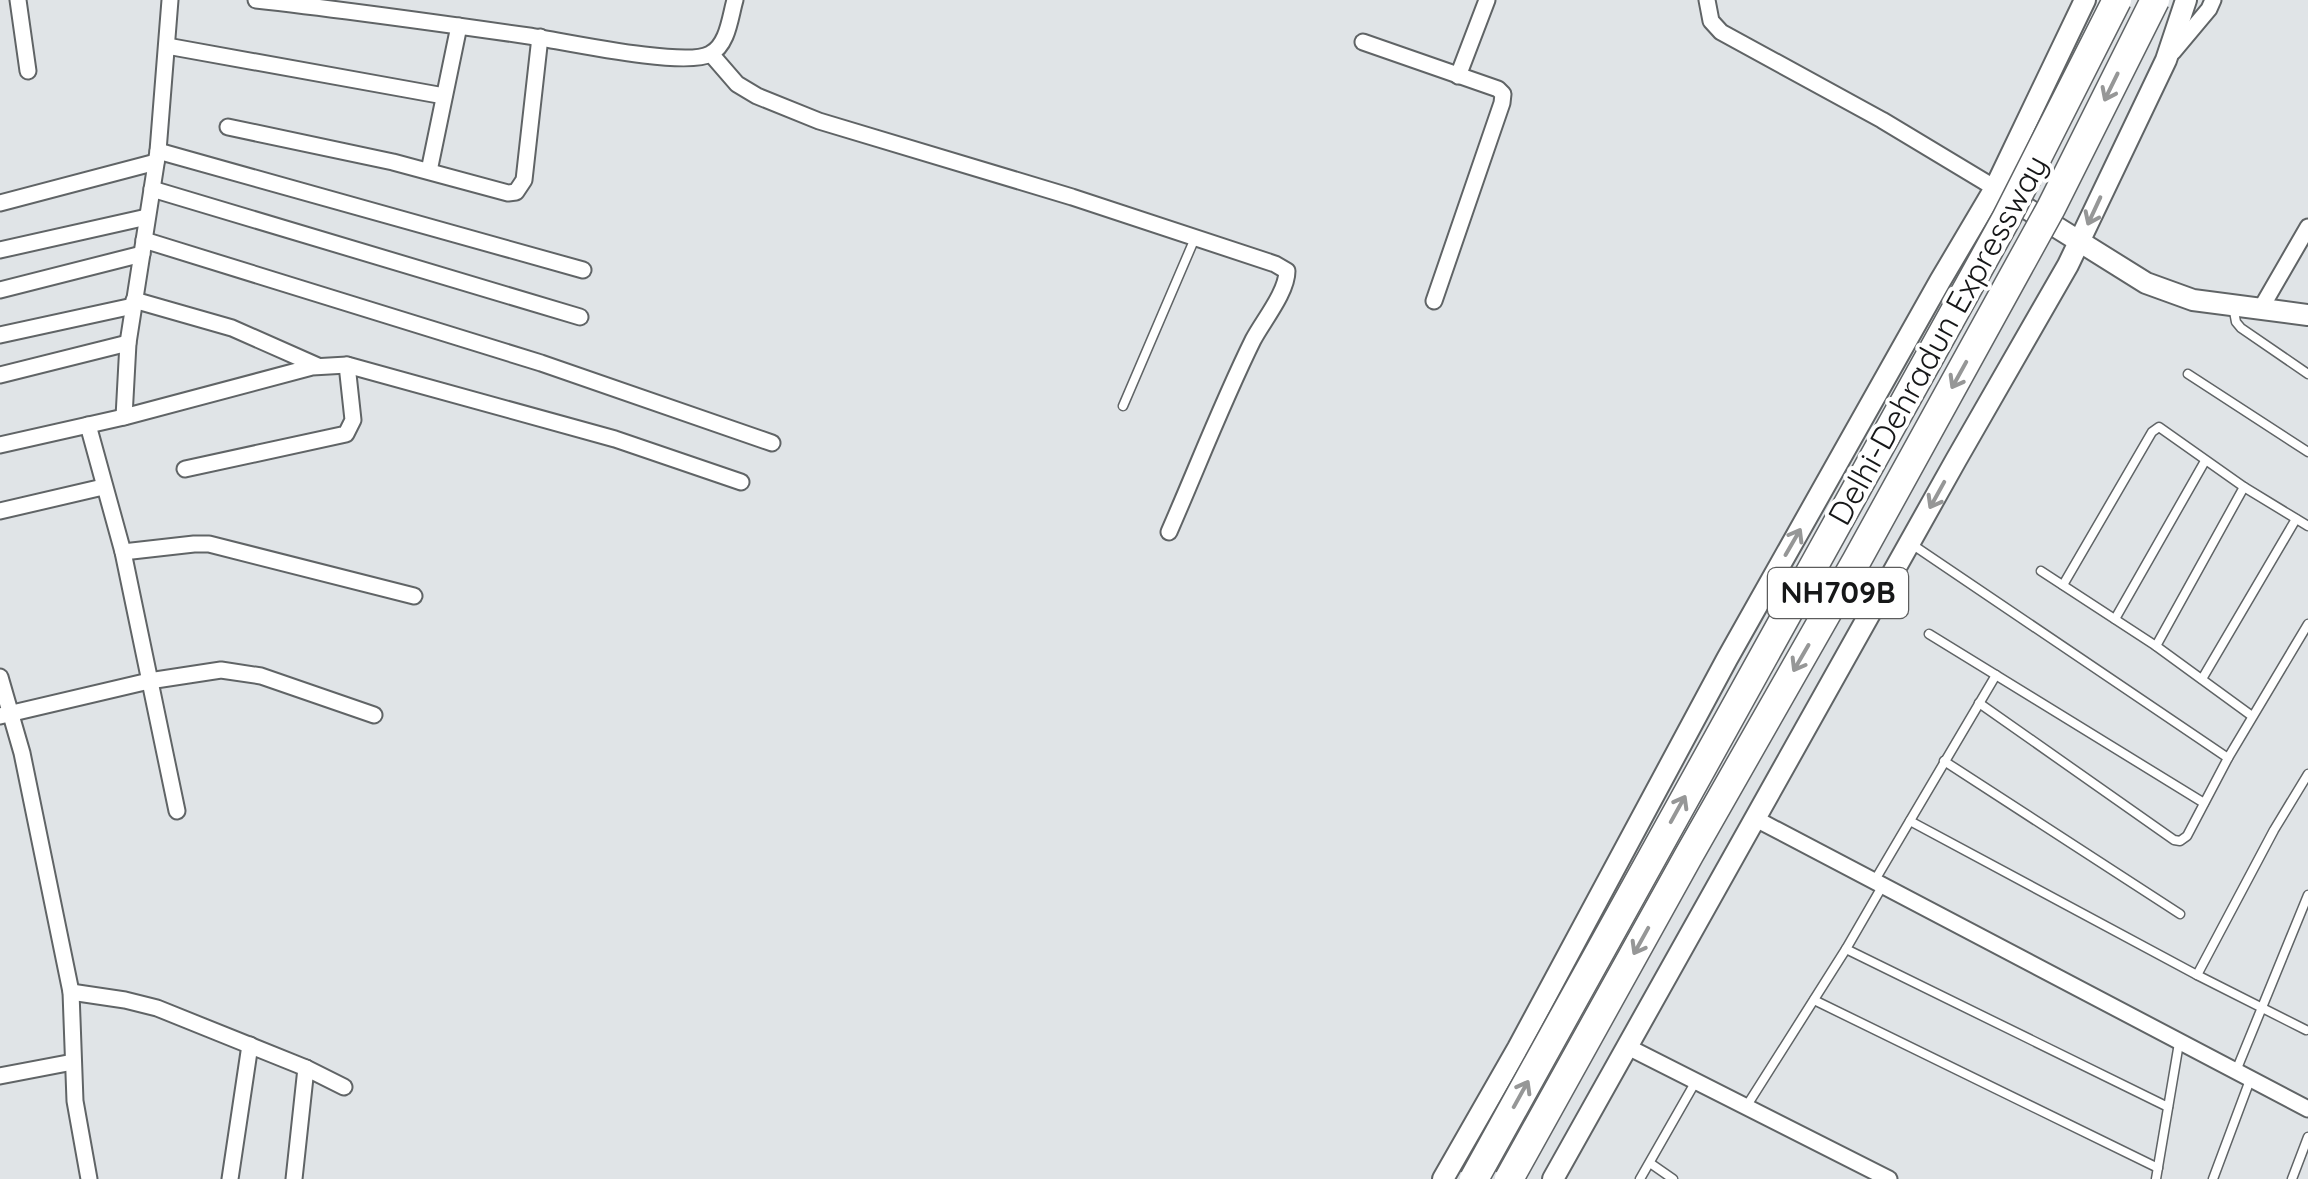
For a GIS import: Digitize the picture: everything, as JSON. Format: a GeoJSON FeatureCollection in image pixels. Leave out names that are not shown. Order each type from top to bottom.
{"type":"FeatureCollection","features":[{"type":"Feature","properties":{"kind":"highway","name":"Delhi-Dehradun Expressway"},"geometry":{"type":"LineString","coordinates":[[1474,1179],[2006,219],[2117,0]]}},
{"type":"Feature","properties":{"kind":"highway","name":"Delhi-Dehradun Expressway"},"geometry":{"type":"LineString","coordinates":[[1509,1179],[2051,208],[2154,0]]}},
{"type":"Feature","properties":{"kind":"street"},"geometry":{"type":"LineString","coordinates":[[18,0],[28,71]]}},
{"type":"Feature","properties":{"kind":"street"},"geometry":{"type":"LineString","coordinates":[[124,417],[128,343],[157,156],[170,0]]}},
{"type":"Feature","properties":{"kind":"street"},"geometry":{"type":"LineString","coordinates":[[256,0],[687,58],[711,54],[726,34],[735,0]]}},
{"type":"Feature","properties":{"kind":"street"},"geometry":{"type":"LineString","coordinates":[[1458,76],[1487,0]]}},
{"type":"Feature","properties":{"kind":"street"},"geometry":{"type":"LineString","coordinates":[[1707,0],[1712,21],[1721,32],[1882,120],[2146,283],[2194,300],[2308,316]]}},
{"type":"Feature","properties":{"kind":"street"},"geometry":{"type":"LineString","coordinates":[[1443,1179],[1518,1048],[1726,659],[1995,188],[2084,0]]}},
{"type":"Feature","properties":{"kind":"street"},"geometry":{"type":"LineString","coordinates":[[2166,60],[2213,0]]}},
{"type":"Feature","properties":{"kind":"street"},"geometry":{"type":"LineString","coordinates":[[1553,1179],[2068,265],[2166,60],[2185,1]]}},
{"type":"Feature","properties":{"kind":"street"},"geometry":{"type":"LineString","coordinates":[[429,171],[459,26]]}},
{"type":"Feature","properties":{"kind":"street"},"geometry":{"type":"LineString","coordinates":[[228,127],[516,192],[522,187],[540,38]]}},
{"type":"Feature","properties":{"kind":"street"},"geometry":{"type":"LineString","coordinates":[[1363,42],[1503,94],[1434,301]]}},
{"type":"Feature","properties":{"kind":"street"},"geometry":{"type":"LineString","coordinates":[[166,46],[444,96]]}},
{"type":"Feature","properties":{"kind":"street"},"geometry":{"type":"LineString","coordinates":[[711,54],[737,84],[819,121],[1072,197],[1287,271],[1169,532]]}},
{"type":"Feature","properties":{"kind":"street"},"geometry":{"type":"LineString","coordinates":[[0,203],[157,156],[583,270]]}},
{"type":"Feature","properties":{"kind":"street"},"geometry":{"type":"LineString","coordinates":[[152,189],[580,317]]}},
{"type":"Feature","properties":{"kind":"street"},"geometry":{"type":"LineString","coordinates":[[0,250],[147,217]]}},
{"type":"Feature","properties":{"kind":"street"},"geometry":{"type":"LineString","coordinates":[[2260,310],[2308,227]]}},
{"type":"Feature","properties":{"kind":"street"},"geometry":{"type":"LineString","coordinates":[[0,290],[143,247],[541,363],[772,442]]}},
{"type":"Feature","properties":{"kind":"street"},"geometry":{"type":"LineString","coordinates":[[0,335],[134,303],[232,328],[319,366]]}},
{"type":"Feature","properties":{"kind":"street"},"geometry":{"type":"LineString","coordinates":[[0,375],[128,343]]}},
{"type":"Feature","properties":{"kind":"street"},"geometry":{"type":"LineString","coordinates":[[185,469],[346,434],[353,420],[346,365]]}},
{"type":"Feature","properties":{"kind":"street"},"geometry":{"type":"LineString","coordinates":[[0,445],[319,366],[346,365],[615,439],[741,482]]}},
{"type":"Feature","properties":{"kind":"street"},"geometry":{"type":"LineString","coordinates":[[88,425],[123,552],[177,811]]}},
{"type":"Feature","properties":{"kind":"street"},"geometry":{"type":"LineString","coordinates":[[0,511],[104,487]]}},
{"type":"Feature","properties":{"kind":"street"},"geometry":{"type":"LineString","coordinates":[[123,552],[194,544],[222,546],[414,596]]}},
{"type":"Feature","properties":{"kind":"street"},"geometry":{"type":"LineString","coordinates":[[5,715],[149,681],[233,670],[374,715]]}},
{"type":"Feature","properties":{"kind":"street"},"geometry":{"type":"LineString","coordinates":[[0,677],[5,715],[22,753],[72,992],[75,1101],[90,1179]]}},
{"type":"Feature","properties":{"kind":"street"},"geometry":{"type":"LineString","coordinates":[[1756,820],[2308,1109]]}},
{"type":"Feature","properties":{"kind":"street"},"geometry":{"type":"LineString","coordinates":[[72,992],[141,1003],[306,1068],[344,1088]]}},
{"type":"Feature","properties":{"kind":"street"},"geometry":{"type":"LineString","coordinates":[[230,1179],[250,1045]]}},
{"type":"Feature","properties":{"kind":"street"},"geometry":{"type":"LineString","coordinates":[[1626,1046],[1888,1179]]}},
{"type":"Feature","properties":{"kind":"street"},"geometry":{"type":"LineString","coordinates":[[0,1076],[73,1062]]}},
{"type":"Feature","properties":{"kind":"street"},"geometry":{"type":"LineString","coordinates":[[294,1179],[306,1068]]}},
{"type":"Feature","properties":{"kind":"lane"},"geometry":{"type":"LineString","coordinates":[[1123,406],[1195,238]]}},
{"type":"Feature","properties":{"kind":"lane"},"geometry":{"type":"LineString","coordinates":[[2233,306],[2241,328],[2308,374]]}},
{"type":"Feature","properties":{"kind":"lane"},"geometry":{"type":"LineString","coordinates":[[2188,374],[2308,452]]}},
{"type":"Feature","properties":{"kind":"lane"},"geometry":{"type":"LineString","coordinates":[[2063,585],[2154,428],[2162,428],[2244,488],[2308,526]]}},
{"type":"Feature","properties":{"kind":"lane"},"geometry":{"type":"LineString","coordinates":[[2115,619],[2205,460]]}},
{"type":"Feature","properties":{"kind":"lane"},"geometry":{"type":"LineString","coordinates":[[2156,646],[2244,488]]}},
{"type":"Feature","properties":{"kind":"lane"},"geometry":{"type":"LineString","coordinates":[[2202,679],[2296,519]]}},
{"type":"Feature","properties":{"kind":"lane"},"geometry":{"type":"LineString","coordinates":[[1910,544],[2228,758]]}},
{"type":"Feature","properties":{"kind":"lane"},"geometry":{"type":"LineString","coordinates":[[2041,571],[2156,646],[2252,716]]}},
{"type":"Feature","properties":{"kind":"lane"},"geometry":{"type":"LineString","coordinates":[[1979,703],[2174,840],[2185,840],[2228,758],[2308,624]]}},
{"type":"Feature","properties":{"kind":"lane"},"geometry":{"type":"LineString","coordinates":[[1929,634],[2204,803]]}},
{"type":"Feature","properties":{"kind":"lane"},"geometry":{"type":"LineString","coordinates":[[1746,1106],[1846,950],[1910,821],[1996,675]]}},
{"type":"Feature","properties":{"kind":"lane"},"geometry":{"type":"LineString","coordinates":[[1944,761],[2180,914]]}},
{"type":"Feature","properties":{"kind":"lane"},"geometry":{"type":"LineString","coordinates":[[2197,975],[2308,774]]}},
{"type":"Feature","properties":{"kind":"lane"},"geometry":{"type":"LineString","coordinates":[[2297,792],[2308,798]]}},
{"type":"Feature","properties":{"kind":"lane"},"geometry":{"type":"LineString","coordinates":[[1910,821],[2306,1030]]}},
{"type":"Feature","properties":{"kind":"lane"},"geometry":{"type":"LineString","coordinates":[[2236,1070],[2308,895]]}},
{"type":"Feature","properties":{"kind":"lane"},"geometry":{"type":"LineString","coordinates":[[1846,950],[2168,1106]]}},
{"type":"Feature","properties":{"kind":"lane"},"geometry":{"type":"LineString","coordinates":[[1814,1000],[2158,1168]]}},
{"type":"Feature","properties":{"kind":"lane"},"geometry":{"type":"LineString","coordinates":[[2156,1179],[2179,1042]]}},
{"type":"Feature","properties":{"kind":"lane"},"geometry":{"type":"LineString","coordinates":[[2213,1179],[2251,1079]]}},
{"type":"Feature","properties":{"kind":"lane"},"geometry":{"type":"LineString","coordinates":[[1640,1179],[1696,1081]]}},
{"type":"Feature","properties":{"kind":"lane"},"geometry":{"type":"LineString","coordinates":[[2292,1179],[2308,1137]]}},
{"type":"Feature","properties":{"kind":"lane"},"geometry":{"type":"LineString","coordinates":[[1650,1163],[1673,1179]]}}]}
